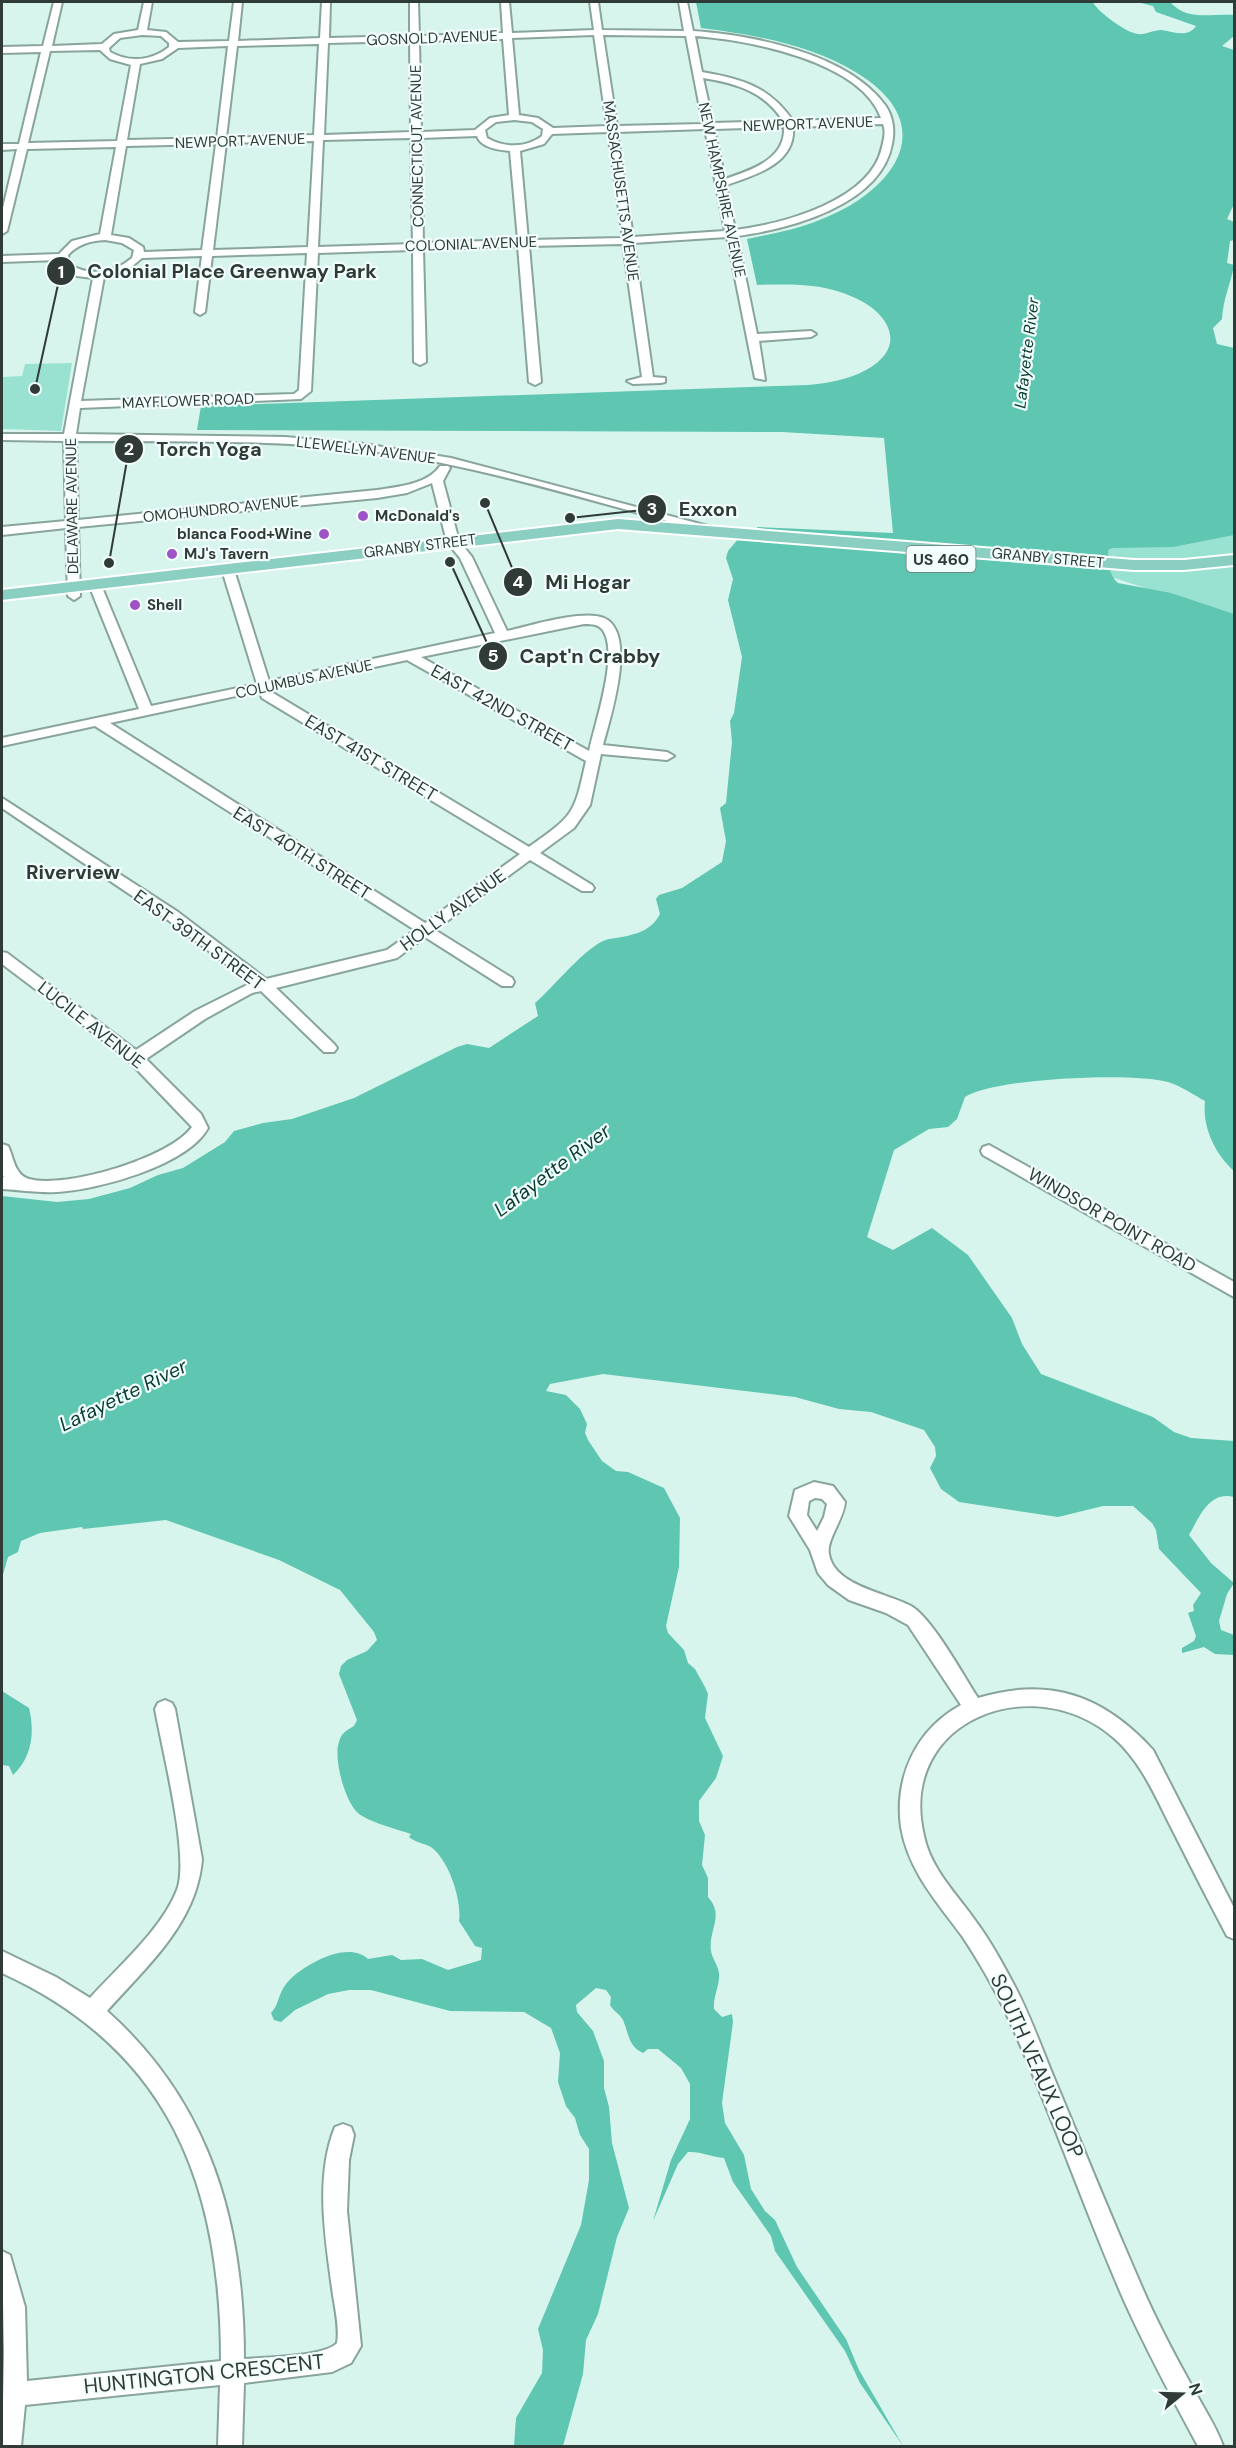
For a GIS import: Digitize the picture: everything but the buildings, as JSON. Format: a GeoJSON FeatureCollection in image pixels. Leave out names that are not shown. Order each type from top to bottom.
{"type":"FeatureCollection","features":[{"type":"Feature","properties":{"kind":"main road","name":"GRANBY STREET"},"geometry":{"type":"LineString","coordinates":[[2,603],[601,525],[1162,571],[1234,573]]}},
{"type":"Feature","properties":{"kind":"main road","name":"GRANBY STREET"},"geometry":{"type":"LineString","coordinates":[[1162,571],[1234,560]]}},
{"type":"Feature","properties":{"kind":"main road","name":"GRANBY STREET"},"geometry":{"type":"LineString","coordinates":[[2,595],[74,592]]}},
{"type":"Feature","properties":{"kind":"street"},"geometry":{"type":"LineString","coordinates":[[2,231],[58,2]]}},
{"type":"Feature","properties":{"kind":"street"},"geometry":{"type":"LineString","coordinates":[[142,32],[148,2]]}},
{"type":"Feature","properties":{"kind":"street"},"geometry":{"type":"LineString","coordinates":[[200,312],[238,2]]}},
{"type":"Feature","properties":{"kind":"street"},"geometry":{"type":"LineString","coordinates":[[313,249],[326,2]]}},
{"type":"Feature","properties":{"kind":"street","name":"CONNECTICUT AVENUE"},"geometry":{"type":"LineString","coordinates":[[414,2],[420,362]]}},
{"type":"Feature","properties":{"kind":"street"},"geometry":{"type":"LineString","coordinates":[[505,2],[514,117]]}},
{"type":"Feature","properties":{"kind":"street","name":"MASSACHUSETTS AVENUE"},"geometry":{"type":"LineString","coordinates":[[594,2],[648,380]]}},
{"type":"Feature","properties":{"kind":"street","name":"NEW HAMPSHIRE AVENUE"},"geometry":{"type":"LineString","coordinates":[[683,2],[761,378]]}},
{"type":"Feature","properties":{"kind":"street"},"geometry":{"type":"LineString","coordinates":[[2,50],[104,47],[117,36],[142,32],[163,34],[172,39],[174,45],[162,56],[136,61],[112,57],[104,47]]}},
{"type":"Feature","properties":{"kind":"street"},"geometry":{"type":"LineString","coordinates":[[690,33],[753,41],[822,62],[846,75],[868,92],[887,121],[889,140],[884,160],[870,178],[850,194],[802,218],[731,234]]}},
{"type":"Feature","properties":{"kind":"street","name":"GOSNOLD AVENUE"},"geometry":{"type":"LineString","coordinates":[[174,45],[690,33]]}},
{"type":"Feature","properties":{"kind":"street"},"geometry":{"type":"LineString","coordinates":[[105,237],[136,61]]}},
{"type":"Feature","properties":{"kind":"street"},"geometry":{"type":"LineString","coordinates":[[698,74],[730,80],[762,94],[781,108],[791,124],[789,142],[777,159],[754,173],[721,183]]}},
{"type":"Feature","properties":{"kind":"street"},"geometry":{"type":"LineString","coordinates":[[514,117],[536,120],[545,125],[549,131],[548,137],[540,143],[515,148],[490,144],[482,139],[479,133],[487,123],[514,117]]}},
{"type":"Feature","properties":{"kind":"street","name":"NEWPORT AVENUE"},"geometry":{"type":"LineString","coordinates":[[549,131],[887,121]]}},
{"type":"Feature","properties":{"kind":"street","name":"NEWPORT AVENUE"},"geometry":{"type":"LineString","coordinates":[[2,147],[479,133]]}},
{"type":"Feature","properties":{"kind":"street"},"geometry":{"type":"LineString","coordinates":[[515,148],[534,383]]}},
{"type":"Feature","properties":{"kind":"street","name":"COLONIAL AVENUE"},"geometry":{"type":"LineString","coordinates":[[139,255],[731,234]]}},
{"type":"Feature","properties":{"kind":"street"},"geometry":{"type":"LineString","coordinates":[[105,237],[131,242],[139,249],[139,255],[128,267],[99,275],[69,269],[62,257],[65,251],[76,244],[105,237]]}},
{"type":"Feature","properties":{"kind":"street","name":"MAYFLOWER ROAD"},"geometry":{"type":"LineString","coordinates":[[75,405],[300,396],[305,391],[313,249]]}},
{"type":"Feature","properties":{"kind":"street"},"geometry":{"type":"LineString","coordinates":[[2,259],[62,257]]}},
{"type":"Feature","properties":{"kind":"street","name":"DELAWARE AVENUE"},"geometry":{"type":"LineString","coordinates":[[74,592],[69,438],[99,275]]}},
{"type":"Feature","properties":{"kind":"street"},"geometry":{"type":"LineString","coordinates":[[753,338],[811,334]]}},
{"type":"Feature","properties":{"kind":"street"},"geometry":{"type":"LineString","coordinates":[[633,381],[661,380]]}},
{"type":"Feature","properties":{"kind":"street","name":"LLEWELLYN AVENUE"},"geometry":{"type":"LineString","coordinates":[[2,437],[285,440],[364,447],[451,462],[720,536]]}},
{"type":"Feature","properties":{"kind":"street"},"geometry":{"type":"LineString","coordinates":[[451,462],[438,477],[441,501],[456,545],[466,557],[503,636]]}},
{"type":"Feature","properties":{"kind":"street","name":"OMOHUNDRO AVENUE"},"geometry":{"type":"LineString","coordinates":[[2,531],[403,490],[438,477]]}},
{"type":"Feature","properties":{"kind":"street"},"geometry":{"type":"LineString","coordinates":[[229,574],[264,678],[264,688]]}},
{"type":"Feature","properties":{"kind":"street"},"geometry":{"type":"LineString","coordinates":[[96,589],[147,712]]}},
{"type":"Feature","properties":{"kind":"street","name":"COLUMBUS AVENUE"},"geometry":{"type":"LineString","coordinates":[[2,742],[584,620],[606,624]]}},
{"type":"Feature","properties":{"kind":"street","name":"HOLLY AVENUE"},"geometry":{"type":"LineString","coordinates":[[136,1058],[200,1015],[248,988],[379,958],[401,949],[532,853],[577,816],[583,806],[596,754],[615,660],[612,633],[606,624]]}},
{"type":"Feature","properties":{"kind":"street","name":"EAST 42ND STREET"},"geometry":{"type":"LineString","coordinates":[[410,656],[596,754],[667,756]]}},
{"type":"Feature","properties":{"kind":"street","name":"EAST 41ST STREET"},"geometry":{"type":"LineString","coordinates":[[264,688],[267,696],[532,853],[548,867],[587,888]]}},
{"type":"Feature","properties":{"kind":"street","name":"EAST 40TH STREET"},"geometry":{"type":"LineString","coordinates":[[98,722],[507,982]]}},
{"type":"Feature","properties":{"kind":"street","name":"EAST 39TH STREET"},"geometry":{"type":"LineString","coordinates":[[2,802],[207,942],[263,985],[329,1048]]}},
{"type":"Feature","properties":{"kind":"street","name":"LUCILE AVENUE"},"geometry":{"type":"LineString","coordinates":[[2,957],[136,1058],[200,1125],[195,1137],[181,1146],[116,1174],[68,1185],[22,1183]]}},
{"type":"Feature","properties":{"kind":"street"},"geometry":{"type":"LineString","coordinates":[[2,1150],[8,1171],[22,1183]]}},
{"type":"Feature","properties":{"kind":"street","name":"WINDSOR POINT ROAD"},"geometry":{"type":"LineString","coordinates":[[989,1150],[1234,1290]]}},
{"type":"Feature","properties":{"kind":"street"},"geometry":{"type":"LineString","coordinates":[[2,1183],[22,1183]]}},
{"type":"Feature","properties":{"kind":"street"},"geometry":{"type":"LineString","coordinates":[[819,1549],[820,1558],[839,1584],[864,1599],[890,1605],[915,1618],[974,1708],[1014,1698],[1062,1701],[1096,1713],[1128,1737],[1155,1772],[1234,1929]]}},
{"type":"Feature","properties":{"kind":"street","name":"SOUTH VEAUX LOOP"},"geometry":{"type":"LineString","coordinates":[[974,1708],[937,1733],[916,1763],[909,1802],[916,1848],[936,1887],[993,1966],[1013,2005],[1134,2296],[1163,2357],[1211,2446]]}},
{"type":"Feature","properties":{"kind":"street"},"geometry":{"type":"LineString","coordinates":[[92,2012],[171,1921],[186,1894],[191,1877],[192,1859],[165,1709]]}},
{"type":"Feature","properties":{"kind":"street"},"geometry":{"type":"LineString","coordinates":[[2,1962],[61,1992],[92,2012],[125,2041],[151,2070],[177,2110],[195,2146],[216,2208],[229,2276],[233,2372],[230,2446]]}},
{"type":"Feature","properties":{"kind":"street","name":"HUNTINGTON CRESCENT"},"geometry":{"type":"LineString","coordinates":[[8,2394],[314,2364],[340,2358],[350,2346],[334,2191],[335,2165],[343,2135]]}},
{"type":"Feature","properties":{"kind":"street"},"geometry":{"type":"LineString","coordinates":[[2,2263],[13,2301],[8,2394],[9,2446]]}},
{"type":"Feature","properties":{"kind":"shaded area"},"geometry":{"type":"Polygon","coordinates":[[[72,363],[61,431],[2,429],[2,377],[22,376],[25,364],[72,363]]]}},
{"type":"Feature","properties":{"kind":"shaded area"},"geometry":{"type":"Polygon","coordinates":[[[1234,532],[1234,617],[1099,573],[1109,544],[1234,532]]]}},
{"type":"Feature","properties":{"kind":"water","name":"Lafayette River"},"geometry":{"type":"Polygon","coordinates":[[[696,2],[1093,2],[1118,25],[1132,33],[1141,34],[1161,30],[1184,33],[1196,26],[1156,12],[1153,6],[1137,2],[1170,2],[1184,12],[1192,14],[1234,15],[1234,36],[1222,46],[1234,50],[1234,204],[1227,219],[1234,222],[1234,240],[1230,241],[1227,263],[1234,265],[1222,319],[1213,328],[1217,344],[1234,348],[1234,535],[1173,547],[1112,548],[1108,550],[1111,572],[1118,583],[1171,593],[1234,614],[1234,1171],[1221,1157],[1211,1139],[1206,1121],[1205,1101],[1168,1082],[1126,1077],[1096,1077],[1004,1085],[981,1090],[965,1097],[957,1119],[948,1127],[929,1129],[894,1150],[867,1237],[893,1250],[932,1228],[968,1255],[1012,1318],[1022,1344],[1041,1374],[1153,1417],[1174,1432],[1191,1438],[1234,1441],[1234,1497],[1225,1496],[1211,1501],[1189,1535],[1211,1563],[1234,1583],[1227,1594],[1219,1621],[1221,1630],[1234,1635],[1234,1655],[1215,1654],[1204,1647],[1182,1653],[1182,1648],[1194,1641],[1196,1636],[1188,1613],[1194,1611],[1193,1605],[1201,1593],[1159,1549],[1156,1530],[1152,1523],[1133,1506],[1103,1506],[1058,1517],[959,1502],[941,1489],[930,1468],[936,1456],[935,1447],[924,1430],[871,1412],[839,1409],[795,1397],[603,1374],[550,1384],[546,1391],[566,1395],[580,1409],[587,1424],[585,1433],[602,1461],[616,1471],[628,1472],[664,1488],[680,1518],[679,1567],[666,1626],[668,1633],[684,1650],[688,1663],[695,1669],[705,1687],[708,1694],[705,1718],[723,1756],[716,1778],[699,1801],[699,1821],[705,1835],[702,1865],[708,1878],[708,1897],[713,1904],[716,1917],[711,1943],[719,1978],[714,2009],[722,2017],[732,2014],[733,2022],[722,2103],[725,2123],[744,2155],[751,2189],[765,2211],[775,2220],[797,2267],[846,2339],[859,2370],[903,2446],[860,2383],[845,2351],[775,2251],[771,2236],[733,2182],[724,2158],[688,2152],[678,2164],[653,2221],[671,2160],[690,2119],[690,2084],[681,2068],[658,2049],[648,2049],[643,2053],[634,2047],[623,2020],[610,2005],[611,1997],[606,1990],[596,1988],[576,2005],[577,2012],[593,2031],[604,2061],[604,2088],[609,2107],[612,2143],[629,2208],[617,2237],[598,2314],[586,2340],[583,2374],[563,2446],[514,2446],[516,2418],[542,2373],[543,2350],[538,2329],[581,2225],[589,2180],[589,2149],[580,2135],[575,2118],[566,2106],[558,2082],[560,2053],[551,2028],[524,2012],[450,2011],[371,1990],[349,1990],[328,1994],[295,2010],[281,2022],[274,2020],[271,2013],[283,1988],[293,1977],[313,1963],[337,1953],[349,1952],[368,1959],[392,1955],[401,1960],[422,1959],[448,1970],[481,1960],[482,1948],[475,1946],[459,1921],[458,1902],[453,1881],[437,1853],[431,1847],[409,1837],[411,1834],[375,1822],[358,1813],[349,1800],[341,1779],[338,1758],[339,1742],[341,1736],[354,1726],[357,1720],[339,1674],[341,1666],[347,1660],[367,1651],[377,1640],[374,1632],[340,1590],[279,1560],[166,1520],[40,1533],[21,1541],[18,1552],[8,1557],[2,1578],[2,1196],[57,1202],[89,1199],[130,1188],[158,1175],[183,1168],[225,1142],[234,1131],[263,1123],[292,1119],[354,1098],[457,1047],[467,1044],[489,1048],[538,1016],[535,1003],[591,949],[600,942],[644,930],[656,921],[660,914],[656,899],[659,895],[682,888],[722,862],[726,841],[720,808],[726,803],[732,742],[730,721],[734,713],[742,657],[728,600],[733,579],[726,558],[728,551],[739,538],[758,527],[893,533],[884,438],[782,432],[197,430],[201,406],[808,385],[852,376],[879,361],[887,351],[890,341],[889,330],[876,312],[853,297],[830,289],[794,285],[757,285],[747,239],[809,224],[844,209],[867,194],[885,177],[898,157],[903,136],[898,115],[884,94],[857,73],[839,63],[782,42],[701,28],[696,2]]]}},
{"type":"Feature","properties":{"kind":"water"},"geometry":{"type":"Polygon","coordinates":[[[2,1691],[29,1708],[31,1717],[32,1735],[28,1752],[13,1775],[9,1766],[2,1765],[2,1691]]]}},
{"type":"Feature","properties":{"kind":"place","name":"Colonial Place Greenway Park"},"geometry":{"type":"Point","coordinates":[35,389]}},
{"type":"Feature","properties":{"kind":"place","name":"Mi Hogar"},"geometry":{"type":"Point","coordinates":[485,503]}},
{"type":"Feature","properties":{"kind":"place","name":"McDonald's"},"geometry":{"type":"Point","coordinates":[363,516]}},
{"type":"Feature","properties":{"kind":"place","name":"Exxon"},"geometry":{"type":"Point","coordinates":[570,518]}},
{"type":"Feature","properties":{"kind":"place","name":"blanca Food+Wine"},"geometry":{"type":"Point","coordinates":[324,534]}},
{"type":"Feature","properties":{"kind":"place","name":"MJ's Tavern"},"geometry":{"type":"Point","coordinates":[172,554]}},
{"type":"Feature","properties":{"kind":"place","name":"Capt'n Crabby"},"geometry":{"type":"Point","coordinates":[450,562]}},
{"type":"Feature","properties":{"kind":"place","name":"Torch Yoga"},"geometry":{"type":"Point","coordinates":[109,563]}},
{"type":"Feature","properties":{"kind":"place","name":"Shell"},"geometry":{"type":"Point","coordinates":[135,605]}},
{"type":"Feature","properties":{"kind":"district","name":"Riverview"},"geometry":{"type":"Point","coordinates":[73,872]}}]}
